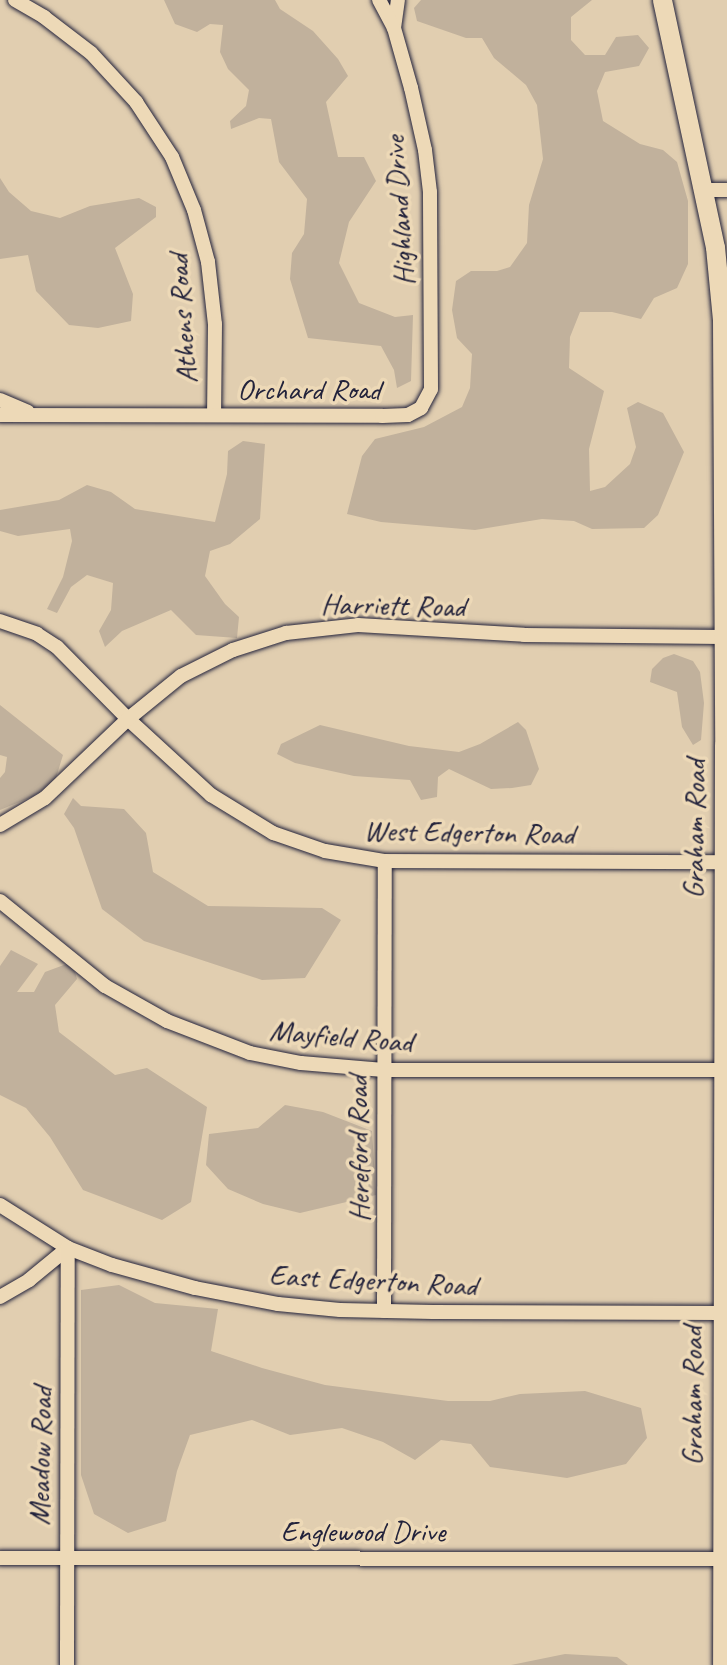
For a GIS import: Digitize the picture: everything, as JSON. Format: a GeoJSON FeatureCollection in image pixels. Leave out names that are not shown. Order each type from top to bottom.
{"type":"FeatureCollection","features":[{"type":"Feature","properties":{"kind":"main road","name":"Graham Road"},"geometry":{"type":"LineString","coordinates":[[662,0],[715,247],[722,320],[726,745],[722,862],[722,1665]]}},
{"type":"Feature","properties":{"kind":"street","name":"Athens Road"},"geometry":{"type":"LineString","coordinates":[[15,0],[53,23],[99,61],[136,102],[172,158],[194,210],[210,272],[215,324],[214,414]]}},
{"type":"Feature","properties":{"kind":"street","name":"Highland Drive"},"geometry":{"type":"LineString","coordinates":[[380,0],[394,28],[419,119],[431,212],[431,389],[421,408],[408,415]]}},
{"type":"Feature","properties":{"kind":"street"},"geometry":{"type":"LineString","coordinates":[[394,28],[398,0]]}},
{"type":"Feature","properties":{"kind":"street"},"geometry":{"type":"LineString","coordinates":[[703,190],[727,190]]}},
{"type":"Feature","properties":{"kind":"street"},"geometry":{"type":"LineString","coordinates":[[0,400],[31,414]]}},
{"type":"Feature","properties":{"kind":"street","name":"Orchard Road"},"geometry":{"type":"LineString","coordinates":[[0,415],[408,415]]}},
{"type":"Feature","properties":{"kind":"street","name":"West Edgerton Road"},"geometry":{"type":"LineString","coordinates":[[0,621],[37,634],[57,647],[182,770],[242,817],[283,837],[325,851],[384,861],[722,862]]}},
{"type":"Feature","properties":{"kind":"street","name":"Harriett Road"},"geometry":{"type":"LineString","coordinates":[[0,825],[45,798],[128,719],[171,684],[202,664],[254,642],[317,627],[359,625],[524,635],[723,637]]}},
{"type":"Feature","properties":{"kind":"street","name":"Hereford Road"},"geometry":{"type":"LineString","coordinates":[[384,861],[384,1311]]}},
{"type":"Feature","properties":{"kind":"street","name":"Mayfield Road"},"geometry":{"type":"LineString","coordinates":[[0,901],[91,977],[146,1010],[198,1035],[250,1054],[281,1060],[384,1070],[723,1070]]}},
{"type":"Feature","properties":{"kind":"street","name":"East Edgerton Road"},"geometry":{"type":"LineString","coordinates":[[0,1205],[68,1248],[112,1265],[236,1297],[309,1308],[722,1313]]}},
{"type":"Feature","properties":{"kind":"street"},"geometry":{"type":"LineString","coordinates":[[0,1297],[29,1280],[68,1248]]}},
{"type":"Feature","properties":{"kind":"street","name":"Meadow Road"},"geometry":{"type":"LineString","coordinates":[[67,1665],[65,1558],[68,1248]]}},
{"type":"Feature","properties":{"kind":"street","name":"Englewood Drive"},"geometry":{"type":"LineString","coordinates":[[0,1558],[724,1559]]}},
{"type":"Feature","properties":{"kind":"shaded area"},"geometry":{"type":"Polygon","coordinates":[[[164,0],[275,0],[280,9],[313,31],[338,59],[348,76],[326,102],[338,157],[364,157],[376,181],[349,222],[339,263],[359,303],[395,317],[413,315],[411,381],[397,388],[394,370],[381,346],[308,338],[290,279],[292,253],[304,234],[307,199],[279,162],[271,119],[259,118],[231,129],[230,121],[246,106],[249,90],[228,69],[220,52],[223,25],[210,24],[197,32],[175,24],[164,0]]]}},
{"type":"Feature","properties":{"kind":"shaded area"},"geometry":{"type":"Polygon","coordinates":[[[421,0],[592,0],[571,17],[571,40],[585,55],[605,55],[616,37],[638,35],[649,48],[639,66],[605,72],[597,91],[603,121],[640,144],[663,150],[677,162],[688,201],[688,264],[677,288],[654,298],[641,319],[612,312],[580,312],[570,337],[569,368],[604,391],[589,449],[590,491],[605,487],[630,464],[636,447],[627,408],[638,402],[663,413],[684,452],[658,515],[644,528],[592,529],[574,521],[542,519],[475,530],[381,522],[347,514],[362,456],[375,439],[424,427],[462,407],[470,388],[472,354],[457,338],[452,310],[456,281],[471,271],[497,271],[510,267],[527,243],[529,205],[543,159],[537,105],[526,85],[494,58],[482,38],[466,38],[417,21],[414,8],[421,0]]]}},
{"type":"Feature","properties":{"kind":"shaded area"},"geometry":{"type":"Polygon","coordinates":[[[0,178],[9,192],[31,211],[60,218],[90,206],[139,198],[156,207],[156,217],[115,248],[133,294],[131,321],[98,328],[69,325],[36,291],[28,255],[0,259],[0,178]]]}},
{"type":"Feature","properties":{"kind":"shaded area"},"geometry":{"type":"Polygon","coordinates":[[[243,441],[265,444],[260,519],[230,544],[210,551],[205,576],[225,604],[239,617],[237,638],[196,635],[171,610],[122,631],[105,647],[99,631],[111,610],[113,583],[87,575],[71,587],[57,613],[47,609],[63,577],[72,541],[70,529],[18,536],[0,531],[0,510],[59,500],[87,485],[111,492],[135,509],[215,522],[227,474],[228,451],[243,441]]]}},
{"type":"Feature","properties":{"kind":"shaded area"},"geometry":{"type":"Polygon","coordinates":[[[674,654],[693,661],[700,672],[704,703],[701,740],[693,745],[682,727],[677,692],[650,682],[652,669],[663,658],[674,654]]]}},
{"type":"Feature","properties":{"kind":"shaded area"},"geometry":{"type":"Polygon","coordinates":[[[0,705],[63,755],[55,781],[34,796],[0,810],[0,778],[5,772],[7,757],[0,755],[0,705]]]}},
{"type":"Feature","properties":{"kind":"shaded area"},"geometry":{"type":"Polygon","coordinates":[[[518,722],[526,730],[539,769],[531,785],[512,788],[491,789],[449,769],[438,777],[437,797],[421,800],[410,780],[354,776],[295,763],[277,754],[281,744],[320,725],[409,746],[459,752],[480,744],[518,722]]]}},
{"type":"Feature","properties":{"kind":"shaded area"},"geometry":{"type":"Polygon","coordinates":[[[73,798],[81,806],[124,809],[146,833],[153,872],[208,906],[322,908],[341,920],[305,978],[262,980],[144,941],[102,909],[74,828],[64,814],[73,798]]]}},
{"type":"Feature","properties":{"kind":"shaded area"},"geometry":{"type":"Polygon","coordinates":[[[11,950],[38,964],[17,992],[34,992],[45,972],[72,962],[77,979],[55,1005],[59,1032],[115,1075],[147,1068],[207,1107],[191,1202],[162,1220],[83,1190],[50,1137],[26,1108],[0,1095],[0,966],[11,950]]]}},
{"type":"Feature","properties":{"kind":"shaded area"},"geometry":{"type":"Polygon","coordinates":[[[285,1105],[323,1112],[372,1131],[376,1195],[300,1213],[263,1204],[228,1189],[206,1165],[209,1134],[258,1128],[285,1105]]]}},
{"type":"Feature","properties":{"kind":"shaded area"},"geometry":{"type":"Polygon","coordinates":[[[119,1285],[155,1303],[218,1309],[211,1351],[262,1368],[325,1385],[448,1401],[490,1401],[520,1394],[585,1391],[641,1408],[647,1438],[626,1464],[567,1478],[490,1467],[471,1444],[441,1440],[415,1460],[383,1442],[342,1428],[290,1435],[252,1420],[190,1435],[177,1471],[166,1521],[128,1533],[94,1514],[81,1475],[81,1290],[119,1285]]]}},
{"type":"Feature","properties":{"kind":"shaded area"},"geometry":{"type":"Polygon","coordinates":[[[565,1654],[617,1657],[628,1665],[511,1665],[565,1654]]]}}]}
